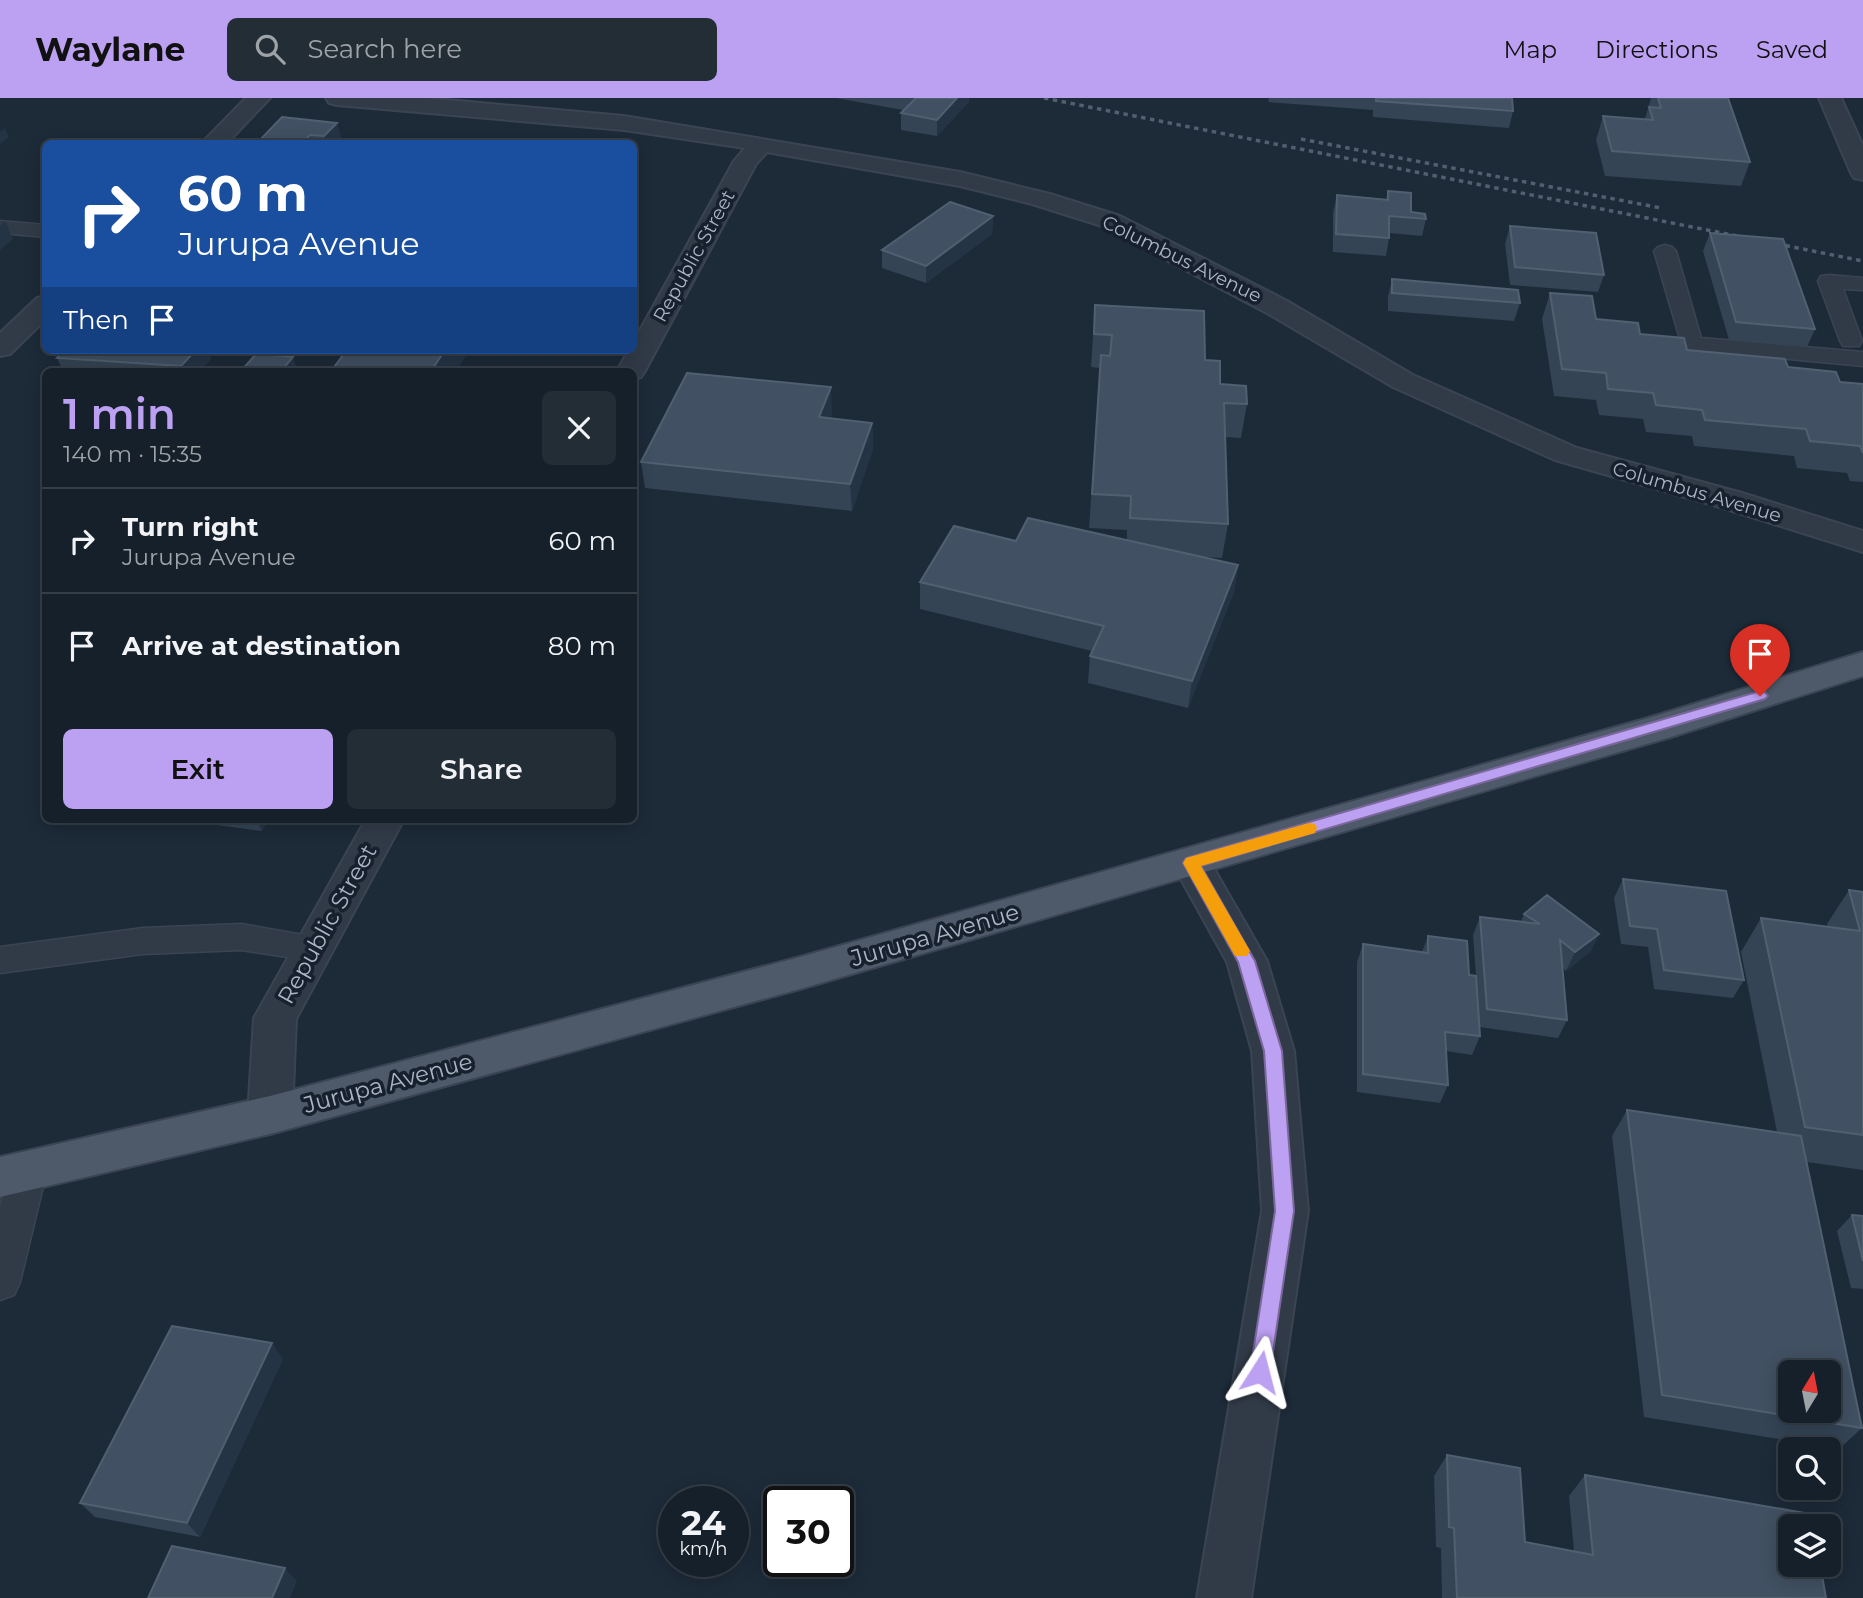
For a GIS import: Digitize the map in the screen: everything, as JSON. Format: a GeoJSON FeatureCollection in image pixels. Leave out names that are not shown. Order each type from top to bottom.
{"type":"FeatureCollection","features":[{"type":"Feature","properties":{"kind":"main road","name":"Jurupa Avenue"},"geometry":{"type":"LineString","coordinates":[[14,1174],[270,1115],[800,973],[1658,728],[1863,664]]}},
{"type":"Feature","properties":{"kind":"street"},"geometry":{"type":"LineString","coordinates":[[216,140],[259,98]]}},
{"type":"Feature","properties":{"kind":"street","name":"Columbus Avenue"},"geometry":{"type":"LineString","coordinates":[[337,98],[611,122],[762,144],[960,179],[1041,199],[1111,222],[1277,307],[1403,381],[1566,454],[1731,500],[1863,542]]}},
{"type":"Feature","properties":{"kind":"street"},"geometry":{"type":"LineString","coordinates":[[1830,98],[1863,173]]}},
{"type":"Feature","properties":{"kind":"street","name":"Republic Street"},"geometry":{"type":"LineString","coordinates":[[633,368],[746,161],[762,144]]}},
{"type":"Feature","properties":{"kind":"street"},"geometry":{"type":"LineString","coordinates":[[0,348],[42,308]]}},
{"type":"Feature","properties":{"kind":"street","name":"Republic Street"},"geometry":{"type":"LineString","coordinates":[[270,1115],[275,1018],[383,823]]}},
{"type":"Feature","properties":{"kind":"street"},"geometry":{"type":"LineString","coordinates":[[1191,863],[1247,961],[1273,1051],[1285,1211],[1224,1598]]}},
{"type":"Feature","properties":{"kind":"lane"},"geometry":{"type":"LineString","coordinates":[[0,227],[42,231]]}},
{"type":"Feature","properties":{"kind":"lane"},"geometry":{"type":"LineString","coordinates":[[1665,251],[1691,344],[1857,350],[1829,281],[1863,284]]}},
{"type":"Feature","properties":{"kind":"lane"},"geometry":{"type":"LineString","coordinates":[[0,960],[143,940],[242,937],[314,948]]}},
{"type":"Feature","properties":{"kind":"lane"},"geometry":{"type":"LineString","coordinates":[[0,1282],[14,1174]]}},
{"type":"Feature","properties":{"kind":"building"},"geometry":{"type":"Polygon","coordinates":[[[916,98],[957,98],[937,120],[901,113],[916,98]]]}},
{"type":"Feature","properties":{"kind":"building"},"geometry":{"type":"Polygon","coordinates":[[[1376,98],[1512,98],[1513,111],[1376,101],[1376,98]]]}},
{"type":"Feature","properties":{"kind":"building"},"geometry":{"type":"Polygon","coordinates":[[[1658,98],[1728,98],[1750,162],[1612,151],[1603,116],[1653,120],[1649,107],[1661,108],[1658,98]]]}},
{"type":"Feature","properties":{"kind":"building"},"geometry":{"type":"Polygon","coordinates":[[[282,117],[337,123],[324,136],[310,135],[306,140],[260,140],[282,117]]]}},
{"type":"Feature","properties":{"kind":"building"},"geometry":{"type":"Polygon","coordinates":[[[1388,191],[1411,193],[1411,212],[1425,214],[1426,219],[1389,216],[1389,238],[1336,234],[1337,195],[1388,200],[1388,191]]]}},
{"type":"Feature","properties":{"kind":"building"},"geometry":{"type":"Polygon","coordinates":[[[950,202],[993,216],[926,266],[882,250],[950,202]]]}},
{"type":"Feature","properties":{"kind":"building"},"geometry":{"type":"Polygon","coordinates":[[[1510,226],[1596,233],[1604,275],[1515,267],[1510,226]]]}},
{"type":"Feature","properties":{"kind":"building"},"geometry":{"type":"Polygon","coordinates":[[[1710,233],[1783,239],[1815,329],[1736,322],[1710,233]]]}},
{"type":"Feature","properties":{"kind":"building"},"geometry":{"type":"Polygon","coordinates":[[[1392,279],[1518,290],[1520,303],[1392,293],[1392,279]]]}},
{"type":"Feature","properties":{"kind":"building"},"geometry":{"type":"Polygon","coordinates":[[[1550,293],[1592,296],[1596,319],[1638,323],[1640,334],[1684,338],[1687,350],[1785,359],[1788,367],[1836,372],[1840,382],[1863,384],[1863,453],[1860,446],[1810,441],[1806,429],[1705,420],[1702,410],[1656,405],[1653,393],[1608,389],[1606,373],[1562,369],[1550,293]]]}},
{"type":"Feature","properties":{"kind":"building"},"geometry":{"type":"Polygon","coordinates":[[[1095,305],[1204,311],[1205,360],[1220,361],[1220,384],[1246,386],[1247,404],[1224,403],[1228,524],[1130,518],[1131,496],[1092,494],[1101,355],[1110,356],[1112,335],[1094,334],[1095,305]]]}},
{"type":"Feature","properties":{"kind":"building"},"geometry":{"type":"Polygon","coordinates":[[[61,354],[192,354],[181,366],[57,358],[61,354]]]}},
{"type":"Feature","properties":{"kind":"building"},"geometry":{"type":"Polygon","coordinates":[[[256,354],[293,357],[284,368],[244,368],[256,354]]]}},
{"type":"Feature","properties":{"kind":"building"},"geometry":{"type":"Polygon","coordinates":[[[344,354],[442,354],[433,368],[333,368],[344,354]]]}},
{"type":"Feature","properties":{"kind":"building"},"geometry":{"type":"Polygon","coordinates":[[[687,373],[831,387],[819,417],[872,423],[850,484],[641,462],[687,373]]]}},
{"type":"Feature","properties":{"kind":"building"},"geometry":{"type":"Polygon","coordinates":[[[1028,518],[1238,565],[1192,681],[1090,656],[1104,626],[920,582],[954,526],[1016,541],[1028,518]]]}},
{"type":"Feature","properties":{"kind":"building"},"geometry":{"type":"Polygon","coordinates":[[[1623,879],[1726,891],[1744,980],[1664,970],[1657,929],[1630,926],[1623,879]]]}},
{"type":"Feature","properties":{"kind":"building"},"geometry":{"type":"Polygon","coordinates":[[[1849,890],[1863,892],[1863,1135],[1805,1127],[1761,918],[1860,931],[1849,890]]]}},
{"type":"Feature","properties":{"kind":"building"},"geometry":{"type":"Polygon","coordinates":[[[1547,895],[1599,934],[1575,952],[1560,940],[1567,1020],[1487,1009],[1480,917],[1540,924],[1524,914],[1547,895]]]}},
{"type":"Feature","properties":{"kind":"building"},"geometry":{"type":"Polygon","coordinates":[[[1428,936],[1467,941],[1469,975],[1476,976],[1480,1036],[1445,1032],[1448,1085],[1363,1074],[1363,944],[1428,953],[1428,936]]]}},
{"type":"Feature","properties":{"kind":"building"},"geometry":{"type":"Polygon","coordinates":[[[1627,1110],[1801,1136],[1862,1428],[1832,1423],[1841,1423],[1841,1360],[1778,1360],[1778,1414],[1662,1395],[1627,1110]]]}},
{"type":"Feature","properties":{"kind":"building"},"geometry":{"type":"Polygon","coordinates":[[[1852,1215],[1863,1216],[1863,1261],[1852,1215]]]}},
{"type":"Feature","properties":{"kind":"building"},"geometry":{"type":"Polygon","coordinates":[[[172,1326],[272,1343],[187,1523],[80,1503],[172,1326]]]}},
{"type":"Feature","properties":{"kind":"building"},"geometry":{"type":"Polygon","coordinates":[[[1447,1455],[1520,1468],[1525,1542],[1593,1555],[1585,1475],[1811,1514],[1778,1514],[1778,1577],[1822,1577],[1826,1598],[1457,1598],[1454,1528],[1449,1527],[1447,1455]]]}},
{"type":"Feature","properties":{"kind":"building"},"geometry":{"type":"Polygon","coordinates":[[[172,1546],[285,1568],[272,1598],[148,1598],[172,1546]]]}},
{"type":"Feature","properties":{"kind":"railway"},"geometry":{"type":"LineString","coordinates":[[1044,98],[1863,261]]}},
{"type":"Feature","properties":{"kind":"railway"},"geometry":{"type":"LineString","coordinates":[[1301,139],[1661,208]]}},
{"type":"Feature","properties":{"kind":"slow traffic"},"geometry":{"type":"LineString","coordinates":[[1241,951],[1191,863],[1309,828]]}},
{"type":"Feature","properties":{"kind":"route"},"geometry":{"type":"LineString","coordinates":[[1260,1372],[1285,1211],[1273,1051],[1247,961],[1191,863],[1760,696]]}}]}
